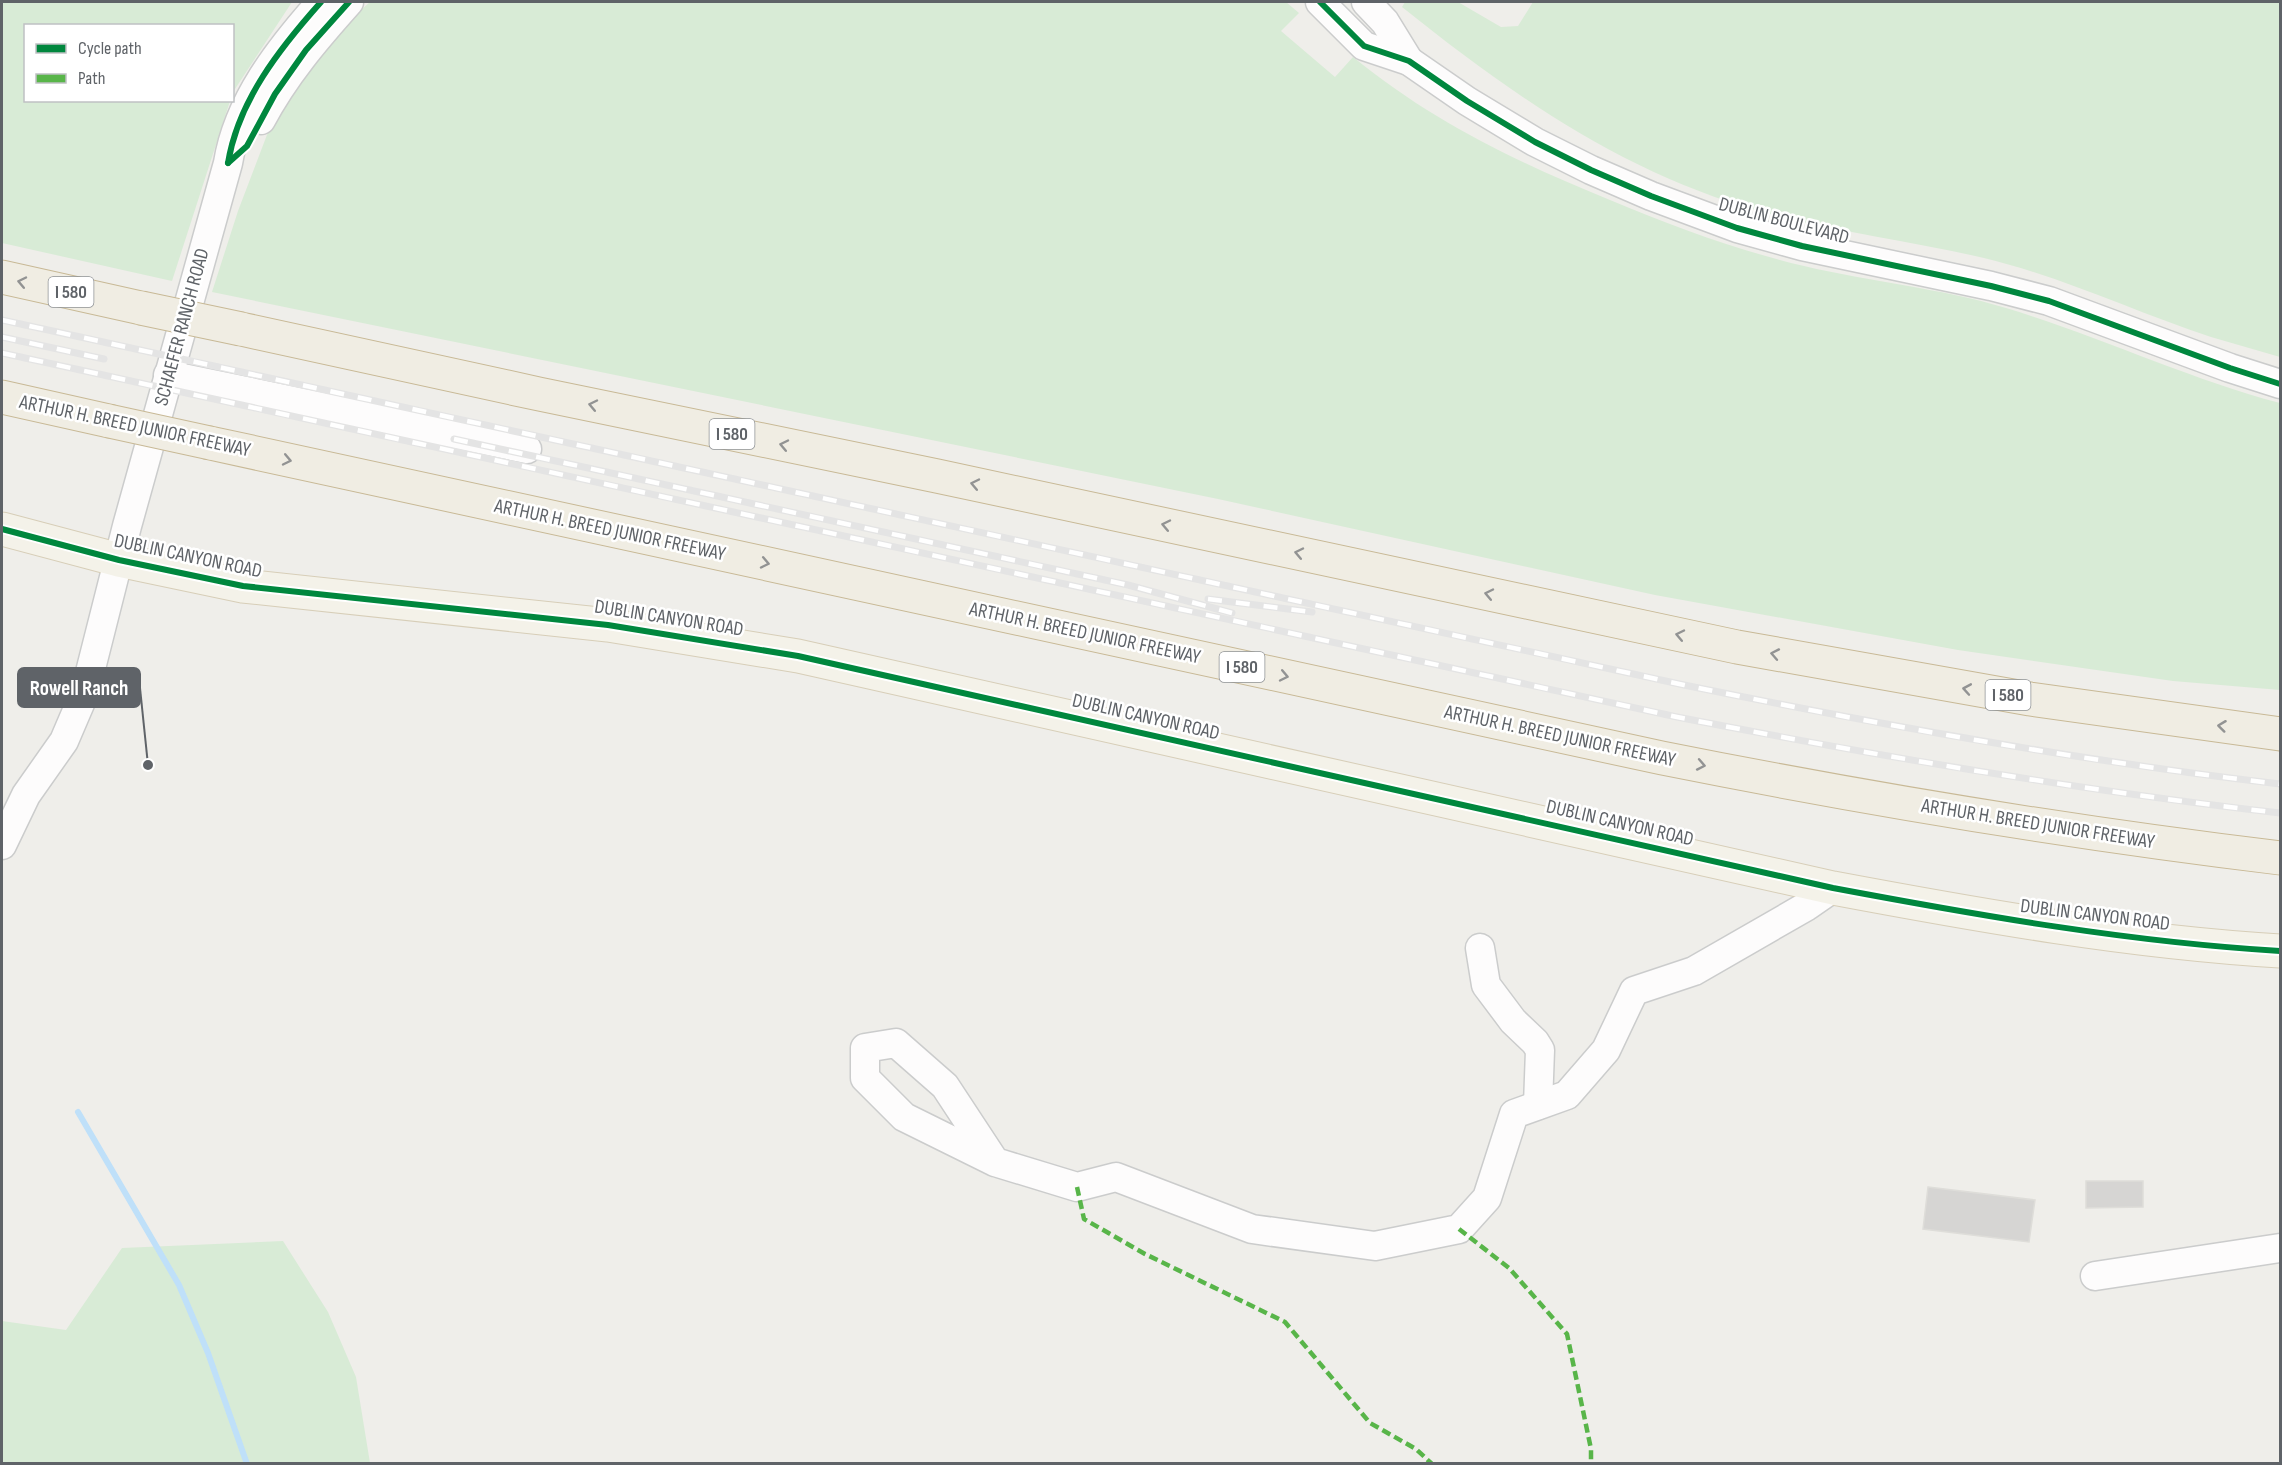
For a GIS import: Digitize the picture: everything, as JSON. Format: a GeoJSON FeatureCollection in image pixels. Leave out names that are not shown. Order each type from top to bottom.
{"type":"FeatureCollection","features":[{"type":"Feature","properties":{"kind":"highway","name":"I 580"},"geometry":{"type":"LineString","coordinates":[[2,277],[539,394],[994,488],[1737,647],[2030,699],[2280,734]]}},
{"type":"Feature","properties":{"kind":"highway","name":"ARTHUR H. BREED JUNIOR FREEWAY"},"geometry":{"type":"LineString","coordinates":[[2,397],[1705,766],[2005,820],[2280,858]]}},
{"type":"Feature","properties":{"kind":"main road","name":"DUBLIN CANYON ROAD"},"geometry":{"type":"LineString","coordinates":[[2,528],[119,560],[262,589],[608,625],[798,656],[1833,888],[1985,917],[2128,938],[2280,951]]}},
{"type":"Feature","properties":{"kind":"street","name":"SCHAEFER RANCH ROAD"},"geometry":{"type":"LineString","coordinates":[[2,845],[19,807],[56,756],[79,709],[91,672],[168,375],[228,164],[232,139],[257,86],[286,42],[321,2]]}},
{"type":"Feature","properties":{"kind":"street","name":"SCHAEFER RANCH ROAD"},"geometry":{"type":"LineString","coordinates":[[228,164],[247,146],[275,94],[306,50],[349,2]]}},
{"type":"Feature","properties":{"kind":"street","name":"DUBLIN BOULEVARD"},"geometry":{"type":"LineString","coordinates":[[1320,2],[1364,46],[1408,61],[1487,113],[1563,156],[1622,184],[1707,218],[1802,246],[2049,301],[2230,368],[2280,384]]}},
{"type":"Feature","properties":{"kind":"street","name":"DUBLIN BOULEVARD"},"geometry":{"type":"LineString","coordinates":[[1366,2],[1385,22],[1408,61]]}},
{"type":"Feature","properties":{"kind":"street"},"geometry":{"type":"LineString","coordinates":[[168,375],[526,450]]}},
{"type":"Feature","properties":{"kind":"street"},"geometry":{"type":"LineString","coordinates":[[995,1162],[945,1086],[896,1043],[864,1048],[864,1078],[904,1118],[995,1162],[1077,1186],[1116,1177],[1252,1229],[1375,1246],[1459,1229],[1487,1198],[1514,1114],[1567,1095],[1606,1050],[1634,991],[1694,971],[1807,906],[1833,888]]}},
{"type":"Feature","properties":{"kind":"street"},"geometry":{"type":"LineString","coordinates":[[1480,948],[1486,985],[1513,1021],[1540,1050],[1538,1106]]}},
{"type":"Feature","properties":{"kind":"street"},"geometry":{"type":"LineString","coordinates":[[2095,1276],[2280,1248]]}},
{"type":"Feature","properties":{"kind":"green space"},"geometry":{"type":"Polygon","coordinates":[[[2,2],[292,2],[234,90],[234,24],[24,24],[24,102],[230,102],[172,281],[2,243],[2,2]]]}},
{"type":"Feature","properties":{"kind":"green space"},"geometry":{"type":"Polygon","coordinates":[[[370,2],[1286,2],[1299,13],[1281,31],[1335,77],[1353,57],[1444,121],[1508,155],[1634,210],[1682,229],[1779,260],[1829,272],[1956,295],[2006,308],[2211,382],[2280,403],[2280,690],[2173,681],[1958,650],[1655,595],[1218,499],[212,292],[238,211],[273,119],[344,25],[370,2]]]}},
{"type":"Feature","properties":{"kind":"green space"},"geometry":{"type":"Polygon","coordinates":[[[1405,2],[1458,2],[1501,27],[1518,26],[1533,2],[2280,2],[2280,357],[2211,337],[2013,266],[1957,252],[1790,219],[1713,196],[1664,177],[1572,129],[1528,101],[1443,40],[1402,7],[1405,2]]]}},
{"type":"Feature","properties":{"kind":"green space"},"geometry":{"type":"Polygon","coordinates":[[[283,1241],[328,1312],[356,1377],[370,1463],[2,1463],[2,1321],[66,1330],[122,1248],[283,1241]]]}},
{"type":"Feature","properties":{"kind":"building"},"geometry":{"type":"Polygon","coordinates":[[[2086,1181],[2143,1181],[2143,1207],[2086,1208],[2086,1181]]]}},
{"type":"Feature","properties":{"kind":"building"},"geometry":{"type":"Polygon","coordinates":[[[1928,1187],[2035,1200],[2029,1242],[1923,1229],[1928,1187]]]}},
{"type":"Feature","properties":{"kind":"waterway"},"geometry":{"type":"LineString","coordinates":[[78,1112],[179,1285],[208,1353],[247,1464]]}},
{"type":"Feature","properties":{"kind":"railway"},"geometry":{"type":"LineString","coordinates":[[2,320],[1684,685],[1981,741],[2280,784]]}},
{"type":"Feature","properties":{"kind":"railway"},"geometry":{"type":"LineString","coordinates":[[2,337],[104,359]]}},
{"type":"Feature","properties":{"kind":"railway"},"geometry":{"type":"LineString","coordinates":[[2,353],[1677,717],[1978,771],[2129,794],[2280,813]]}},
{"type":"Feature","properties":{"kind":"railway"},"geometry":{"type":"LineString","coordinates":[[454,439],[1128,585],[1232,613]]}},
{"type":"Feature","properties":{"kind":"railway"},"geometry":{"type":"LineString","coordinates":[[1208,599],[1312,612]]}},
{"type":"Feature","properties":{"kind":"marked path"},"geometry":{"type":"LineString","coordinates":[[1077,1187],[1084,1219],[1145,1254],[1285,1322],[1370,1423],[1416,1449],[1432,1464]]}},
{"type":"Feature","properties":{"kind":"marked path"},"geometry":{"type":"LineString","coordinates":[[1459,1229],[1509,1268],[1567,1334],[1591,1449],[1591,1464]]}},
{"type":"Feature","properties":{"kind":"cycle path"},"geometry":{"type":"LineString","coordinates":[[228,163],[241,118],[263,76],[321,2]]}},
{"type":"Feature","properties":{"kind":"cycle path"},"geometry":{"type":"LineString","coordinates":[[228,163],[247,146],[275,94],[306,50],[349,2]]}},
{"type":"Feature","properties":{"kind":"cycle path"},"geometry":{"type":"LineString","coordinates":[[1320,2],[1364,46],[1409,61],[1467,101],[1535,142],[1651,196],[1737,228],[1802,246],[1991,286],[2049,301],[2230,368],[2280,384]]}},
{"type":"Feature","properties":{"kind":"cycle path"},"geometry":{"type":"LineString","coordinates":[[2,529],[119,560],[243,586],[608,625],[798,656],[1833,888],[2000,918],[2112,934],[2280,951]]}},
{"type":"Feature","properties":{"kind":"place","name":"Rowell Ranch"},"geometry":{"type":"Point","coordinates":[148,765]}}]}
